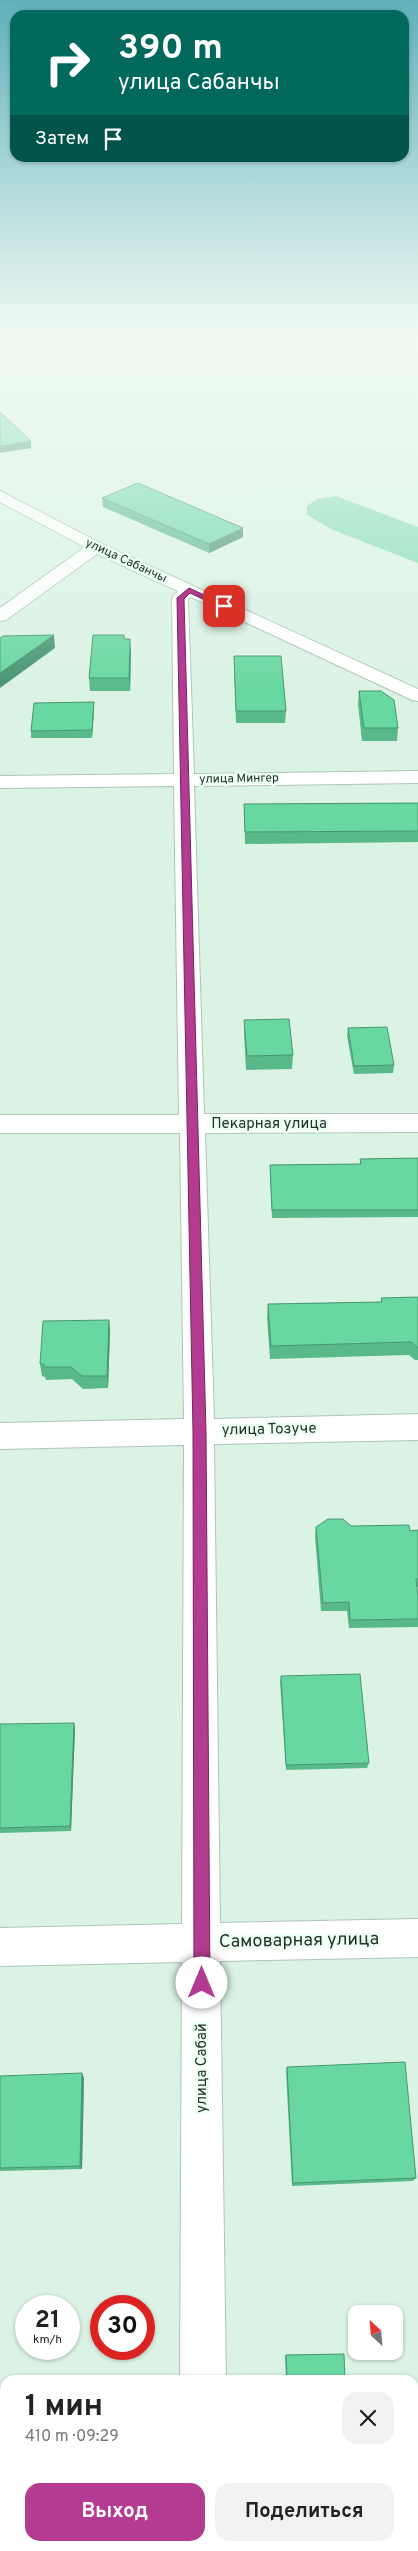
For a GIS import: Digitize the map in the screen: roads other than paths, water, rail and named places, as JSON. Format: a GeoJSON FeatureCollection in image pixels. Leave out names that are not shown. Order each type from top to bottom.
{"type":"FeatureCollection","features":[{"type":"Feature","properties":{"kind":"street","name":"улица Сабанчы"},"geometry":{"type":"LineString","coordinates":[[0,496],[96,547],[418,696]]}},
{"type":"Feature","properties":{"kind":"street"},"geometry":{"type":"LineString","coordinates":[[0,616],[96,547]]}},
{"type":"Feature","properties":{"kind":"street","name":"улица Сабай"},"geometry":{"type":"LineString","coordinates":[[189,590],[180,598],[199,1432],[203,2375]]}},
{"type":"Feature","properties":{"kind":"street","name":"улица Мингер"},"geometry":{"type":"LineString","coordinates":[[0,782],[418,777]]}},
{"type":"Feature","properties":{"kind":"street","name":"Пекарная улица"},"geometry":{"type":"LineString","coordinates":[[0,1124],[418,1123]]}},
{"type":"Feature","properties":{"kind":"street","name":"улица Тозуче"},"geometry":{"type":"LineString","coordinates":[[0,1436],[418,1427]]}},
{"type":"Feature","properties":{"kind":"street","name":"Самоварная улица"},"geometry":{"type":"LineString","coordinates":[[0,1947],[418,1938]]}}]}
